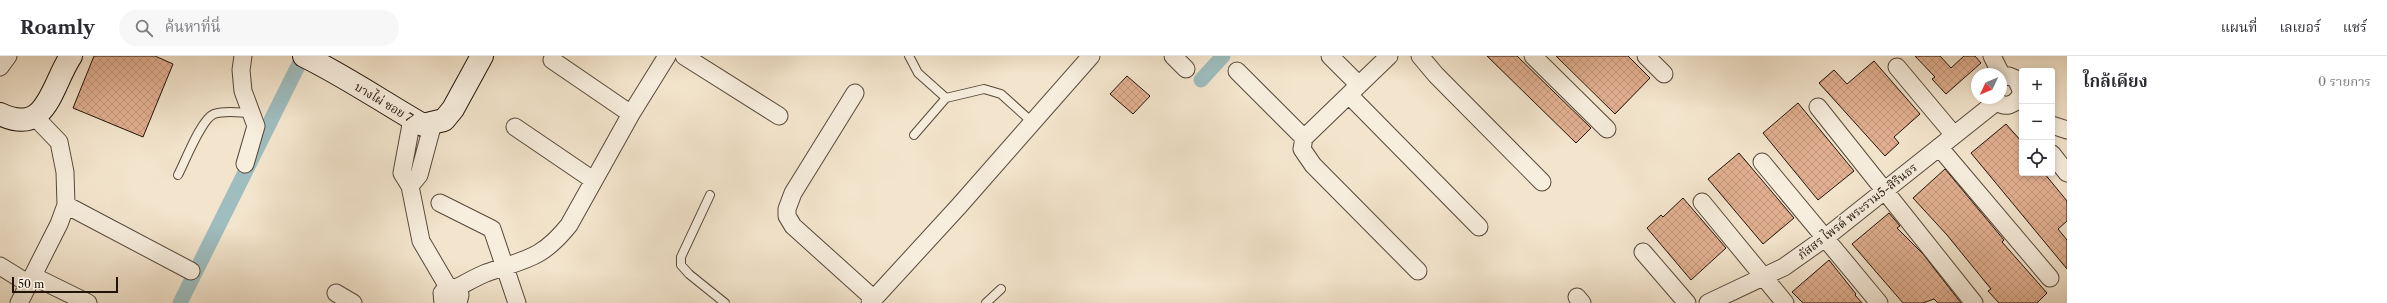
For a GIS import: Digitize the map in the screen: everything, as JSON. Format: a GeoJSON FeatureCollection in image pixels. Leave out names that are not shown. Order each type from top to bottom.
{"type":"FeatureCollection","features":[{"type":"Feature","properties":{"kind":"street"},"geometry":{"type":"LineString","coordinates":[[0,67],[8,56]]}},
{"type":"Feature","properties":{"kind":"street"},"geometry":{"type":"LineString","coordinates":[[0,114],[24,122],[35,118],[42,110],[71,56]]}},
{"type":"Feature","properties":{"kind":"street"},"geometry":{"type":"LineString","coordinates":[[243,56],[241,70],[243,91],[256,126],[245,164]]}},
{"type":"Feature","properties":{"kind":"street"},"geometry":{"type":"LineString","coordinates":[[410,186],[419,175],[433,124],[444,120],[453,109],[482,56]]}},
{"type":"Feature","properties":{"kind":"street"},"geometry":{"type":"LineString","coordinates":[[412,119],[402,173],[410,186],[421,241],[451,295],[485,274],[528,260],[556,241],[569,225],[631,114],[667,56]]}},
{"type":"Feature","properties":{"kind":"street"},"geometry":{"type":"LineString","coordinates":[[684,56],[779,116]]}},
{"type":"Feature","properties":{"kind":"street"},"geometry":{"type":"LineString","coordinates":[[855,93],[793,193],[786,208],[787,216],[793,226],[872,301],[1091,56]]}},
{"type":"Feature","properties":{"kind":"street"},"geometry":{"type":"LineString","coordinates":[[1172,56],[1186,69]]}},
{"type":"Feature","properties":{"kind":"street"},"geometry":{"type":"LineString","coordinates":[[1330,56],[1354,90],[1479,227]]}},
{"type":"Feature","properties":{"kind":"street"},"geometry":{"type":"LineString","coordinates":[[1389,56],[1304,138],[1302,148],[1306,157],[1418,271]]}},
{"type":"Feature","properties":{"kind":"street"},"geometry":{"type":"LineString","coordinates":[[1420,56],[1427,66],[1542,182]]}},
{"type":"Feature","properties":{"kind":"street"},"geometry":{"type":"LineString","coordinates":[[1533,56],[1607,130]]}},
{"type":"Feature","properties":{"kind":"street"},"geometry":{"type":"LineString","coordinates":[[1646,56],[1664,74]]}},
{"type":"Feature","properties":{"kind":"street"},"geometry":{"type":"LineString","coordinates":[[1992,56],[1997,68]]}},
{"type":"Feature","properties":{"kind":"street","name":"บางไผ่ ซอย 7"},"geometry":{"type":"LineString","coordinates":[[306,57],[328,67],[423,125],[433,124]]}},
{"type":"Feature","properties":{"kind":"street"},"geometry":{"type":"LineString","coordinates":[[552,60],[631,114]]}},
{"type":"Feature","properties":{"kind":"street"},"geometry":{"type":"LineString","coordinates":[[1897,67],[1954,136]]}},
{"type":"Feature","properties":{"kind":"street"},"geometry":{"type":"LineString","coordinates":[[1237,71],[1304,138]]}},
{"type":"Feature","properties":{"kind":"street"},"geometry":{"type":"LineString","coordinates":[[2002,104],[2018,108],[2022,92],[2016,79],[2007,77]]}},
{"type":"Feature","properties":{"kind":"street","name":"ภัสสร ไพรด์ พระราม5-สิรินธร"},"geometry":{"type":"LineString","coordinates":[[1708,303],[1764,278],[1784,267],[1825,238],[1954,136],[1990,104]]}},
{"type":"Feature","properties":{"kind":"street"},"geometry":{"type":"LineString","coordinates":[[1818,107],[1974,303]]}},
{"type":"Feature","properties":{"kind":"street"},"geometry":{"type":"LineString","coordinates":[[19,303],[59,224],[66,205],[65,172],[58,142],[35,118]]}},
{"type":"Feature","properties":{"kind":"street"},"geometry":{"type":"LineString","coordinates":[[2055,126],[2067,130]]}},
{"type":"Feature","properties":{"kind":"street"},"geometry":{"type":"LineString","coordinates":[[515,127],[593,180]]}},
{"type":"Feature","properties":{"kind":"street"},"geometry":{"type":"LineString","coordinates":[[1939,147],[2050,278]]}},
{"type":"Feature","properties":{"kind":"street"},"geometry":{"type":"LineString","coordinates":[[2055,158],[2067,173]]}},
{"type":"Feature","properties":{"kind":"street"},"geometry":{"type":"LineString","coordinates":[[1762,162],[1880,303]]}},
{"type":"Feature","properties":{"kind":"street"},"geometry":{"type":"LineString","coordinates":[[1702,202],[1785,303]]}},
{"type":"Feature","properties":{"kind":"street"},"geometry":{"type":"LineString","coordinates":[[440,203],[492,229],[517,303]]}},
{"type":"Feature","properties":{"kind":"street"},"geometry":{"type":"LineString","coordinates":[[66,205],[191,271]]}},
{"type":"Feature","properties":{"kind":"street"},"geometry":{"type":"LineString","coordinates":[[1643,252],[1687,303]]}},
{"type":"Feature","properties":{"kind":"street"},"geometry":{"type":"LineString","coordinates":[[0,266],[88,303]]}},
{"type":"Feature","properties":{"kind":"street"},"geometry":{"type":"LineString","coordinates":[[336,293],[352,303]]}},
{"type":"Feature","properties":{"kind":"lane"},"geometry":{"type":"LineString","coordinates":[[909,56],[918,73],[946,98]]}},
{"type":"Feature","properties":{"kind":"lane"},"geometry":{"type":"LineString","coordinates":[[914,135],[946,98],[961,93],[993,90],[1001,94],[1032,122]]}},
{"type":"Feature","properties":{"kind":"lane"},"geometry":{"type":"LineString","coordinates":[[178,175],[204,124],[212,115],[221,112],[252,113]]}},
{"type":"Feature","properties":{"kind":"lane"},"geometry":{"type":"LineString","coordinates":[[710,195],[681,257],[681,265],[725,303]]}},
{"type":"Feature","properties":{"kind":"lane"},"geometry":{"type":"LineString","coordinates":[[986,303],[1001,289]]}},
{"type":"Feature","properties":{"kind":"building"},"geometry":{"type":"Polygon","coordinates":[[[94,56],[155,56],[173,64],[143,137],[73,108],[94,56]]]}},
{"type":"Feature","properties":{"kind":"building"},"geometry":{"type":"Polygon","coordinates":[[[1487,56],[1517,56],[1591,128],[1576,143],[1487,56]]]}},
{"type":"Feature","properties":{"kind":"building"},"geometry":{"type":"Polygon","coordinates":[[[1556,56],[1628,56],[1650,78],[1615,114],[1556,56]]]}},
{"type":"Feature","properties":{"kind":"building"},"geometry":{"type":"Polygon","coordinates":[[[1915,56],[1940,56],[1951,68],[1964,56],[1975,56],[1981,63],[1975,68],[1971,68],[1971,72],[1946,94],[1932,79],[1935,77],[1915,56]]]}},
{"type":"Feature","properties":{"kind":"building"},"geometry":{"type":"Polygon","coordinates":[[[1874,61],[1920,114],[1894,137],[1899,143],[1885,156],[1819,83],[1834,70],[1847,84],[1874,61]]]}},
{"type":"Feature","properties":{"kind":"building"},"geometry":{"type":"Polygon","coordinates":[[[1127,76],[1150,96],[1133,114],[1110,94],[1127,76]]]}},
{"type":"Feature","properties":{"kind":"building"},"geometry":{"type":"Polygon","coordinates":[[[1798,103],[1854,171],[1818,200],[1763,133],[1798,103]]]}},
{"type":"Feature","properties":{"kind":"building"},"geometry":{"type":"Polygon","coordinates":[[[2006,124],[2019,139],[2019,176],[2046,176],[2067,201],[2067,221],[2058,229],[2067,240],[2067,269],[1971,153],[2006,124]]]}},
{"type":"Feature","properties":{"kind":"building"},"geometry":{"type":"Polygon","coordinates":[[[1739,153],[1794,218],[1763,244],[1708,179],[1739,153]]]}},
{"type":"Feature","properties":{"kind":"building"},"geometry":{"type":"Polygon","coordinates":[[[1945,169],[2004,240],[2002,242],[2047,293],[2037,303],[1999,303],[1988,291],[1991,289],[1947,235],[1913,198],[1945,169]]]}},
{"type":"Feature","properties":{"kind":"building"},"geometry":{"type":"Polygon","coordinates":[[[1683,198],[1726,248],[1691,280],[1647,228],[1661,215],[1663,217],[1683,198]]]}},
{"type":"Feature","properties":{"kind":"building"},"geometry":{"type":"Polygon","coordinates":[[[1889,213],[1900,226],[1897,228],[1923,254],[1961,303],[1938,303],[1934,299],[1923,303],[1903,303],[1852,244],[1889,213]]]}},
{"type":"Feature","properties":{"kind":"building"},"geometry":{"type":"Polygon","coordinates":[[[1829,260],[1862,303],[1803,303],[1792,292],[1829,260]]]}},
{"type":"Feature","properties":{"kind":"waterway"},"geometry":{"type":"LineString","coordinates":[[180,303],[303,56]]}},
{"type":"Feature","properties":{"kind":"waterway"},"geometry":{"type":"LineString","coordinates":[[1201,80],[1223,56]]}}]}
